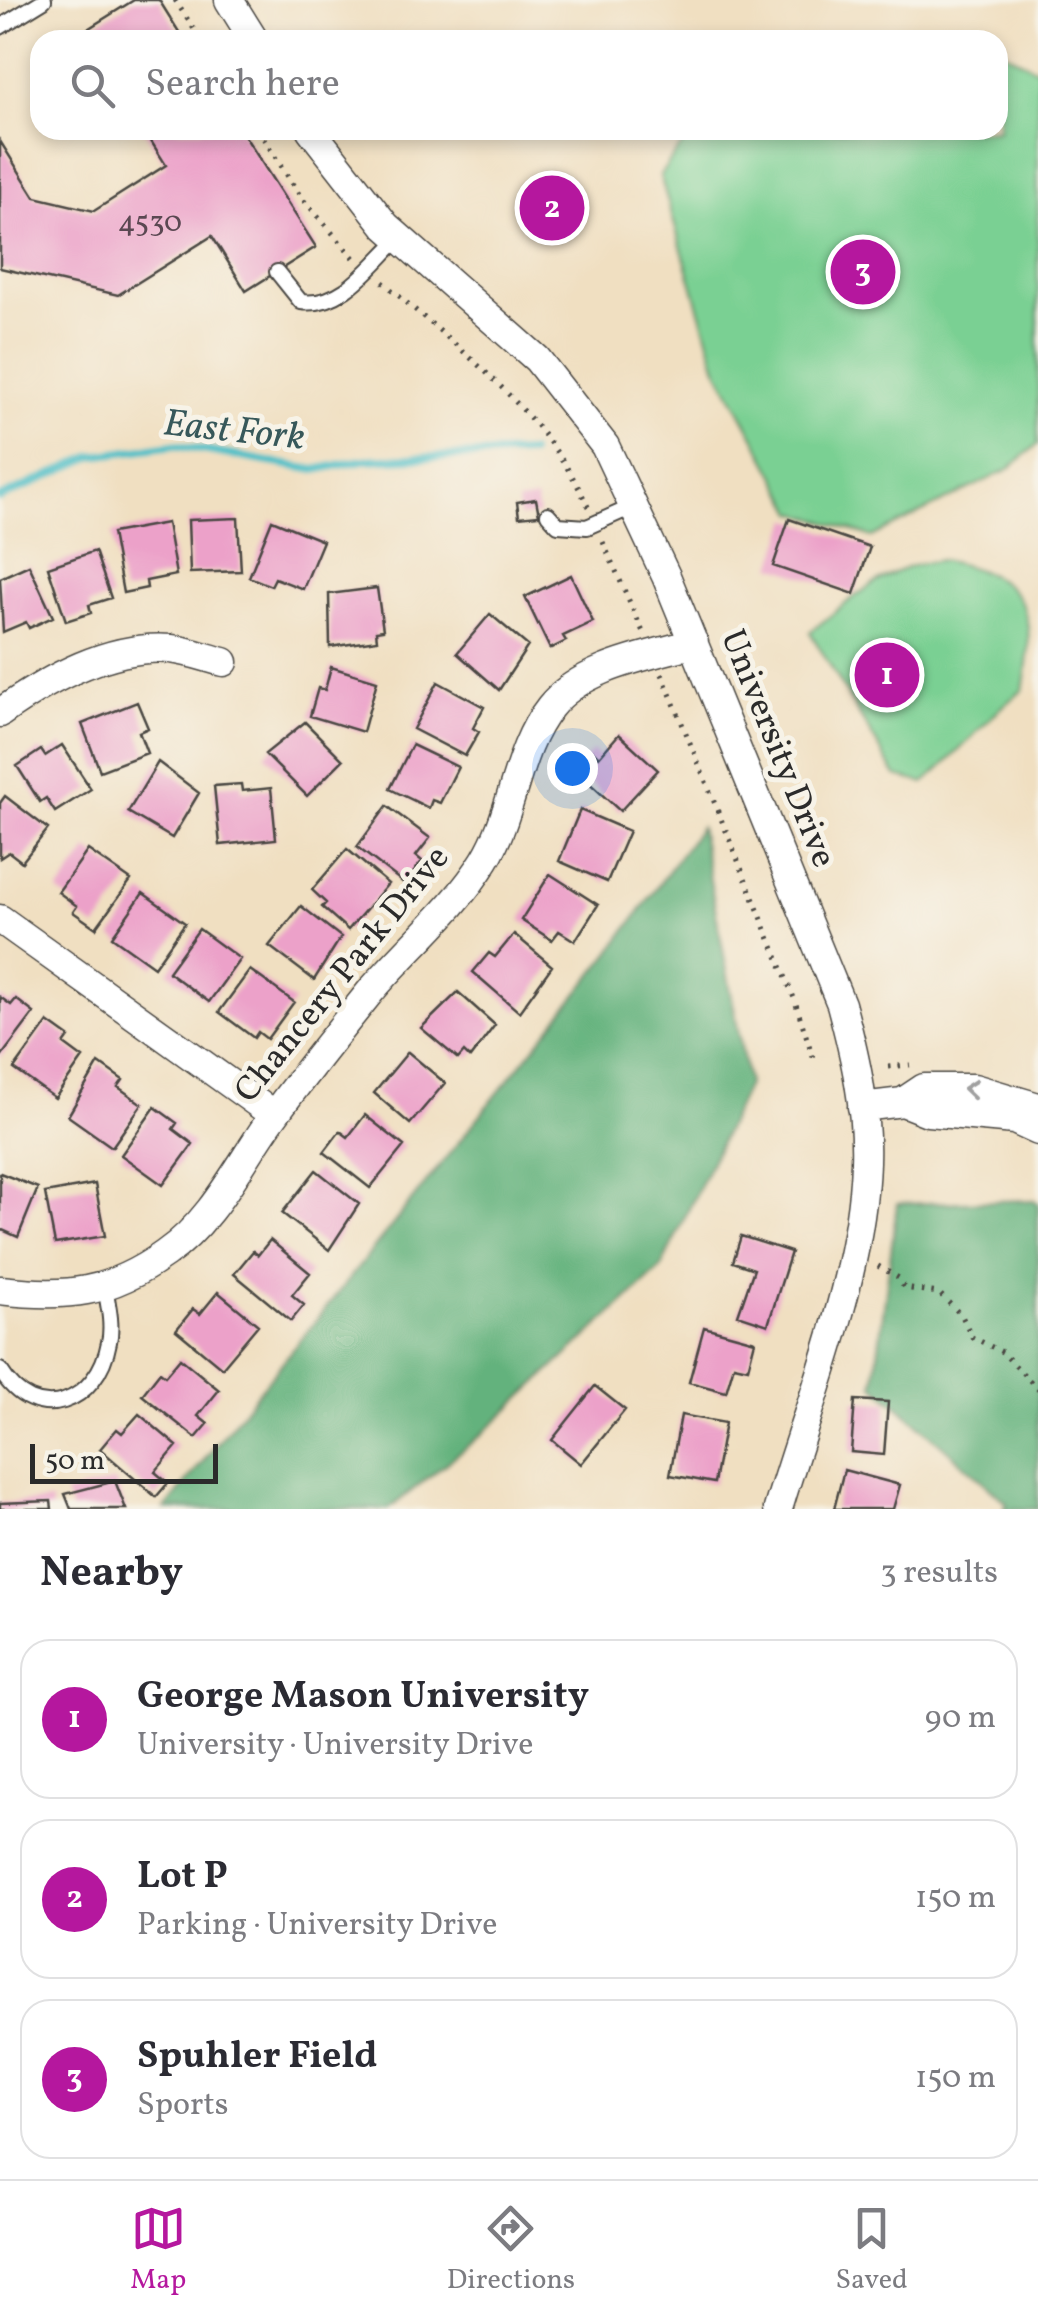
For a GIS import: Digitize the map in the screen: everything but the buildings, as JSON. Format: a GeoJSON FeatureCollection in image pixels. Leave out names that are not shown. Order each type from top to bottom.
{"type":"FeatureCollection","features":[{"type":"Feature","properties":{"kind":"street"},"geometry":{"type":"LineString","coordinates":[[229,0],[248,30]]}},
{"type":"Feature","properties":{"kind":"street","name":"University Drive"},"geometry":{"type":"LineString","coordinates":[[319,140],[363,201],[538,360],[605,446],[694,644],[841,1004],[855,1055],[866,1159],[854,1254],[778,1509]]}},
{"type":"Feature","properties":{"kind":"street","name":"Chancery Park Drive"},"geometry":{"type":"LineString","coordinates":[[0,1290],[83,1294],[105,1287],[166,1254],[194,1230],[274,1115],[369,994],[484,862],[505,823],[534,735],[551,705],[589,678],[694,644]]}},
{"type":"Feature","properties":{"kind":"street"},"geometry":{"type":"LineString","coordinates":[[1,709],[78,668],[132,651],[172,650],[224,662]]}},
{"type":"Feature","properties":{"kind":"street"},"geometry":{"type":"LineString","coordinates":[[0,919],[274,1115]]}},
{"type":"Feature","properties":{"kind":"street"},"geometry":{"type":"LineString","coordinates":[[862,1107],[904,1102],[924,1088],[974,1088],[1038,1107]]}},
{"type":"Feature","properties":{"kind":"street"},"geometry":{"type":"LineString","coordinates":[[904,1102],[928,1112],[1014,1120],[1038,1131]]}},
{"type":"Feature","properties":{"kind":"lane"},"geometry":{"type":"LineString","coordinates":[[0,28],[44,0]]}},
{"type":"Feature","properties":{"kind":"lane"},"geometry":{"type":"LineString","coordinates":[[276,272],[300,302],[320,304],[345,292],[400,238]]}},
{"type":"Feature","properties":{"kind":"lane"},"geometry":{"type":"LineString","coordinates":[[548,514],[558,525],[574,528],[595,524],[634,506]]}},
{"type":"Feature","properties":{"kind":"lane"},"geometry":{"type":"LineString","coordinates":[[0,1370],[10,1387],[33,1402],[55,1404],[82,1394],[102,1369],[110,1338],[105,1287]]}},
{"type":"Feature","properties":{"kind":"path"},"geometry":{"type":"LineString","coordinates":[[175,0],[194,30]]}},
{"type":"Feature","properties":{"kind":"path"},"geometry":{"type":"LineString","coordinates":[[264,140],[301,197],[350,254]]}},
{"type":"Feature","properties":{"kind":"path"},"geometry":{"type":"LineString","coordinates":[[380,280],[531,417],[572,475],[646,638]]}},
{"type":"Feature","properties":{"kind":"path"},"geometry":{"type":"LineString","coordinates":[[668,688],[799,1011],[814,1060]]}},
{"type":"Feature","properties":{"kind":"path"},"geometry":{"type":"LineString","coordinates":[[854,1254],[893,1274],[904,1288],[939,1294],[962,1316],[972,1337],[1002,1352],[1038,1389]]}},
{"type":"Feature","properties":{"kind":"green space"},"geometry":{"type":"Polygon","coordinates":[[[1008,54],[1038,70],[1038,444],[1009,469],[872,537],[795,512],[717,368],[660,175],[686,140],[1008,140],[1008,54]]]}},
{"type":"Feature","properties":{"kind":"green space"},"geometry":{"type":"Polygon","coordinates":[[[941,560],[970,567],[1009,587],[1020,601],[1029,637],[1023,690],[924,783],[896,776],[810,632],[887,576],[941,560]]]}},
{"type":"Feature","properties":{"kind":"green space"},"geometry":{"type":"Polygon","coordinates":[[[700,827],[748,1083],[661,1268],[481,1435],[389,1509],[165,1509],[610,953],[700,827]]]}},
{"type":"Feature","properties":{"kind":"green space"},"geometry":{"type":"Polygon","coordinates":[[[1034,1200],[1038,1203],[1038,1509],[1004,1509],[1007,1503],[874,1385],[897,1204],[1034,1200]]]}},
{"type":"Feature","properties":{"kind":"waterway","name":"East Fork"},"geometry":{"type":"LineString","coordinates":[[0,498],[93,456],[173,445],[315,470],[363,460],[530,453]]}},
{"type":"Feature","properties":{"kind":"place","name":"Lot P"},"geometry":{"type":"Point","coordinates":[552,208]}},
{"type":"Feature","properties":{"kind":"place","name":"Spuhler Field"},"geometry":{"type":"Point","coordinates":[863,272]}},
{"type":"Feature","properties":{"kind":"place","name":"George Mason University"},"geometry":{"type":"Point","coordinates":[887,675]}}]}
